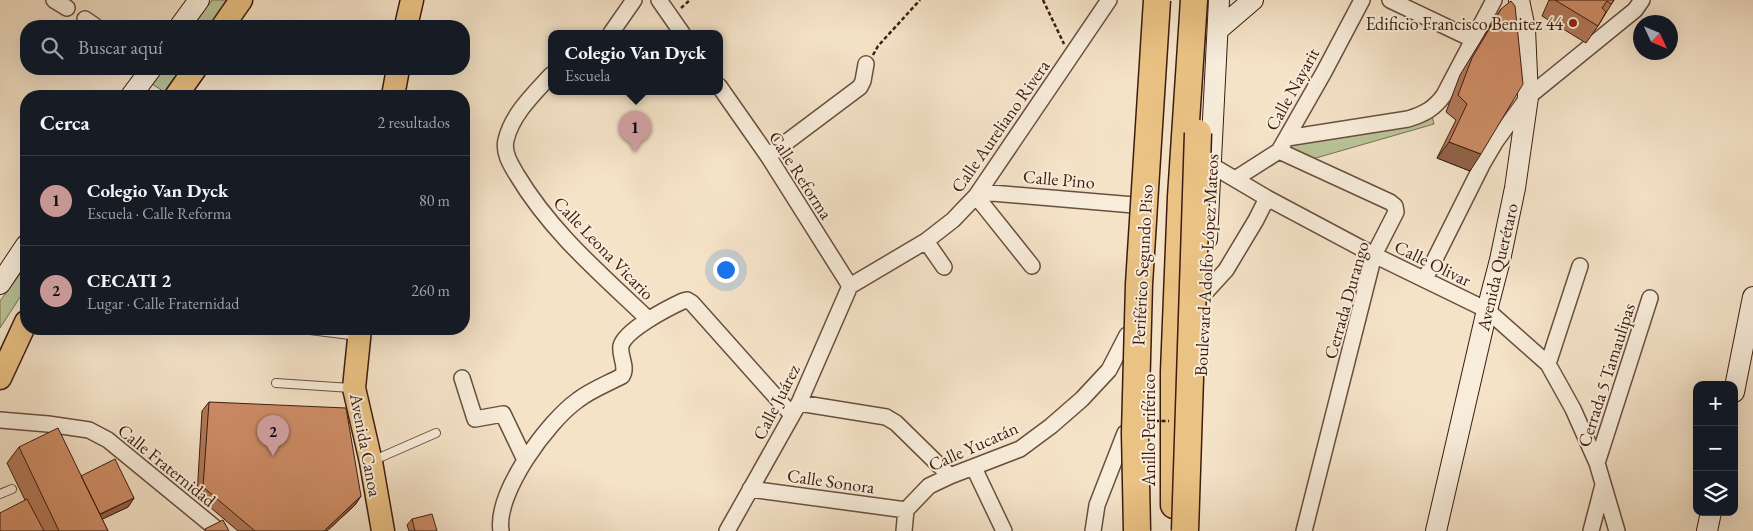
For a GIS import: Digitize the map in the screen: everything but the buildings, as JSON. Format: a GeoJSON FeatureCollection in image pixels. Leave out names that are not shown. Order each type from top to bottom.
{"type":"FeatureCollection","features":[{"type":"Feature","properties":{"kind":"highway","name":"Periférico Segundo Piso"},"geometry":{"type":"LineString","coordinates":[[1137,531],[1135,433],[1139,284],[1157,0]]}},
{"type":"Feature","properties":{"kind":"highway","name":"Anillo Periférico"},"geometry":{"type":"LineString","coordinates":[[1150,531],[1146,424],[1152,271],[1168,0]]}},
{"type":"Feature","properties":{"kind":"highway","name":"Anillo Periférico"},"geometry":{"type":"LineString","coordinates":[[1174,531],[1174,372],[1181,197],[1194,0]]}},
{"type":"Feature","properties":{"kind":"highway"},"geometry":{"type":"LineString","coordinates":[[1185,531],[1198,133],[1206,0]]}},
{"type":"Feature","properties":{"kind":"highway"},"geometry":{"type":"LineString","coordinates":[[1181,197],[1207,244]]}},
{"type":"Feature","properties":{"kind":"main road"},"geometry":{"type":"LineString","coordinates":[[184,20],[199,0]]}},
{"type":"Feature","properties":{"kind":"main road"},"geometry":{"type":"LineString","coordinates":[[227,20],[241,0]]}},
{"type":"Feature","properties":{"kind":"main road"},"geometry":{"type":"LineString","coordinates":[[407,20],[412,0]]}},
{"type":"Feature","properties":{"kind":"main road"},"geometry":{"type":"LineString","coordinates":[[1127,531],[1125,433],[1128,335],[1137,131],[1146,0]]}},
{"type":"Feature","properties":{"kind":"main road","name":"Boulevard Adolfo López Mateos"},"geometry":{"type":"LineString","coordinates":[[1196,531],[1195,454],[1219,0]]}},
{"type":"Feature","properties":{"kind":"main road"},"geometry":{"type":"LineString","coordinates":[[1218,30],[1253,0]]}},
{"type":"Feature","properties":{"kind":"main road","name":"Avenida Querétaro"},"geometry":{"type":"LineString","coordinates":[[1436,531],[1516,188],[1528,97],[1525,29],[1519,0]]}},
{"type":"Feature","properties":{"kind":"main road"},"geometry":{"type":"LineString","coordinates":[[135,90],[147,75]]}},
{"type":"Feature","properties":{"kind":"main road"},"geometry":{"type":"LineString","coordinates":[[185,90],[192,75]]}},
{"type":"Feature","properties":{"kind":"main road"},"geometry":{"type":"LineString","coordinates":[[394,90],[397,75]]}},
{"type":"Feature","properties":{"kind":"main road"},"geometry":{"type":"LineString","coordinates":[[0,284],[20,254]]}},
{"type":"Feature","properties":{"kind":"main road"},"geometry":{"type":"LineString","coordinates":[[1736,381],[1753,297]]}},
{"type":"Feature","properties":{"kind":"main road"},"geometry":{"type":"LineString","coordinates":[[0,353],[20,325]]}},
{"type":"Feature","properties":{"kind":"main road"},"geometry":{"type":"LineString","coordinates":[[0,378],[20,335]]}},
{"type":"Feature","properties":{"kind":"main road","name":"Avenida Canoa"},"geometry":{"type":"LineString","coordinates":[[360,335],[354,388],[371,462],[383,531]]}},
{"type":"Feature","properties":{"kind":"main road"},"geometry":{"type":"LineString","coordinates":[[1707,531],[1710,516]]}},
{"type":"Feature","properties":{"kind":"street"},"geometry":{"type":"LineString","coordinates":[[54,0],[68,8]]}},
{"type":"Feature","properties":{"kind":"street"},"geometry":{"type":"LineString","coordinates":[[613,30],[634,0]]}},
{"type":"Feature","properties":{"kind":"street"},"geometry":{"type":"LineString","coordinates":[[659,0],[680,30]]}},
{"type":"Feature","properties":{"kind":"street","name":"Calle Aureliano Rivera"},"geometry":{"type":"LineString","coordinates":[[850,286],[926,241],[953,220],[978,194],[1071,59],[1109,0]]}},
{"type":"Feature","properties":{"kind":"street","name":"Calle Nayarit"},"geometry":{"type":"LineString","coordinates":[[1235,179],[1283,144],[1362,0]]}},
{"type":"Feature","properties":{"kind":"street"},"geometry":{"type":"LineString","coordinates":[[1390,0],[1474,40]]}},
{"type":"Feature","properties":{"kind":"street"},"geometry":{"type":"LineString","coordinates":[[1283,144],[1408,119],[1424,114],[1437,105],[1444,95],[1494,0]]}},
{"type":"Feature","properties":{"kind":"street"},"geometry":{"type":"LineString","coordinates":[[1425,279],[1483,163],[1496,141],[1528,97],[1635,10],[1642,0]]}},
{"type":"Feature","properties":{"kind":"street"},"geometry":{"type":"LineString","coordinates":[[768,156],[860,87],[866,64]]}},
{"type":"Feature","properties":{"kind":"street","name":"Calle Leona Vicario"},"geometry":{"type":"LineString","coordinates":[[548,78],[518,112],[505,141],[507,158],[544,216],[573,247],[648,319]]}},
{"type":"Feature","properties":{"kind":"street","name":"Calle Reforma"},"geometry":{"type":"LineString","coordinates":[[723,92],[768,156],[850,286]]}},
{"type":"Feature","properties":{"kind":"street","name":"Cerrada Durango"},"geometry":{"type":"LineString","coordinates":[[1283,144],[1390,202],[1395,206],[1396,212],[1374,255],[1304,531]]}},
{"type":"Feature","properties":{"kind":"street","name":"Calle Olivar"},"geometry":{"type":"LineString","coordinates":[[1211,165],[1267,198],[1374,255],[1487,310],[1548,364],[1573,409],[1597,463],[1617,531]]}},
{"type":"Feature","properties":{"kind":"street"},"geometry":{"type":"LineString","coordinates":[[978,194],[1032,266]]}},
{"type":"Feature","properties":{"kind":"street","name":"Calle Pino"},"geometry":{"type":"LineString","coordinates":[[978,194],[1134,205]]}},
{"type":"Feature","properties":{"kind":"street"},"geometry":{"type":"LineString","coordinates":[[1204,294],[1226,270],[1267,198]]}},
{"type":"Feature","properties":{"kind":"street"},"geometry":{"type":"LineString","coordinates":[[926,241],[944,267]]}},
{"type":"Feature","properties":{"kind":"street"},"geometry":{"type":"LineString","coordinates":[[1548,364],[1580,266]]}},
{"type":"Feature","properties":{"kind":"street","name":"Calle Juárez"},"geometry":{"type":"LineString","coordinates":[[727,531],[796,409],[850,286]]}},
{"type":"Feature","properties":{"kind":"street","name":"Cerrada 5 Tamaulipas"},"geometry":{"type":"LineString","coordinates":[[1597,463],[1650,298]]}},
{"type":"Feature","properties":{"kind":"street"},"geometry":{"type":"LineString","coordinates":[[502,531],[500,525],[503,504],[525,460],[549,428],[576,400],[622,376],[625,370],[620,349],[623,341],[648,319],[687,300],[796,409],[886,416],[896,423],[950,476]]}},
{"type":"Feature","properties":{"kind":"street","name":"Calle Yucatán"},"geometry":{"type":"LineString","coordinates":[[906,510],[930,486],[950,476],[1020,449],[1051,426],[1082,399],[1109,370],[1128,335]]}},
{"type":"Feature","properties":{"kind":"street"},"geometry":{"type":"LineString","coordinates":[[462,378],[475,419],[503,414],[525,460]]}},
{"type":"Feature","properties":{"kind":"street","name":"Calle Fraternidad"},"geometry":{"type":"LineString","coordinates":[[0,422],[48,424],[88,430],[108,440],[219,531]]}},
{"type":"Feature","properties":{"kind":"street"},"geometry":{"type":"LineString","coordinates":[[1093,531],[1097,505],[1125,433]]}},
{"type":"Feature","properties":{"kind":"street"},"geometry":{"type":"LineString","coordinates":[[974,468],[1004,531]]}},
{"type":"Feature","properties":{"kind":"street"},"geometry":{"type":"LineString","coordinates":[[1591,531],[1604,484]]}},
{"type":"Feature","properties":{"kind":"street","name":"Calle Sonora"},"geometry":{"type":"LineString","coordinates":[[750,489],[906,510]]}},
{"type":"Feature","properties":{"kind":"street"},"geometry":{"type":"LineString","coordinates":[[904,531],[906,510]]}},
{"type":"Feature","properties":{"kind":"lane"},"geometry":{"type":"LineString","coordinates":[[276,383],[354,388]]}},
{"type":"Feature","properties":{"kind":"lane"},"geometry":{"type":"LineString","coordinates":[[371,462],[436,433]]}},
{"type":"Feature","properties":{"kind":"lane"},"geometry":{"type":"LineString","coordinates":[[0,494],[12,489]]}},
{"type":"Feature","properties":{"kind":"path"},"geometry":{"type":"LineString","coordinates":[[866,64],[878,46],[920,0]]}},
{"type":"Feature","properties":{"kind":"path"},"geometry":{"type":"LineString","coordinates":[[1043,0],[1071,59]]}},
{"type":"Feature","properties":{"kind":"path"},"geometry":{"type":"LineString","coordinates":[[1150,422],[1170,421]]}},
{"type":"Feature","properties":{"kind":"green space"},"geometry":{"type":"Polygon","coordinates":[[[212,0],[232,0],[217,20],[197,20],[212,0]]]}},
{"type":"Feature","properties":{"kind":"green space"},"geometry":{"type":"Polygon","coordinates":[[[159,75],[179,75],[168,90],[161,90],[152,84],[159,75]]]}},
{"type":"Feature","properties":{"kind":"green space"},"geometry":{"type":"Polygon","coordinates":[[[1429,104],[1434,124],[1309,160],[1275,141],[1289,132],[1413,111],[1429,104]]]}},
{"type":"Feature","properties":{"kind":"green space"},"geometry":{"type":"Polygon","coordinates":[[[20,274],[20,297],[0,328],[0,301],[20,274]]]}},
{"type":"Feature","properties":{"kind":"place","name":"Edificio Francisco Benitez 44"},"geometry":{"type":"Point","coordinates":[1573,23]}},
{"type":"Feature","properties":{"kind":"place","name":"Colegio Van Dyck"},"geometry":{"type":"Point","coordinates":[635,152]}},
{"type":"Feature","properties":{"kind":"place","name":"CECATI 2"},"geometry":{"type":"Point","coordinates":[273,456]}}]}
